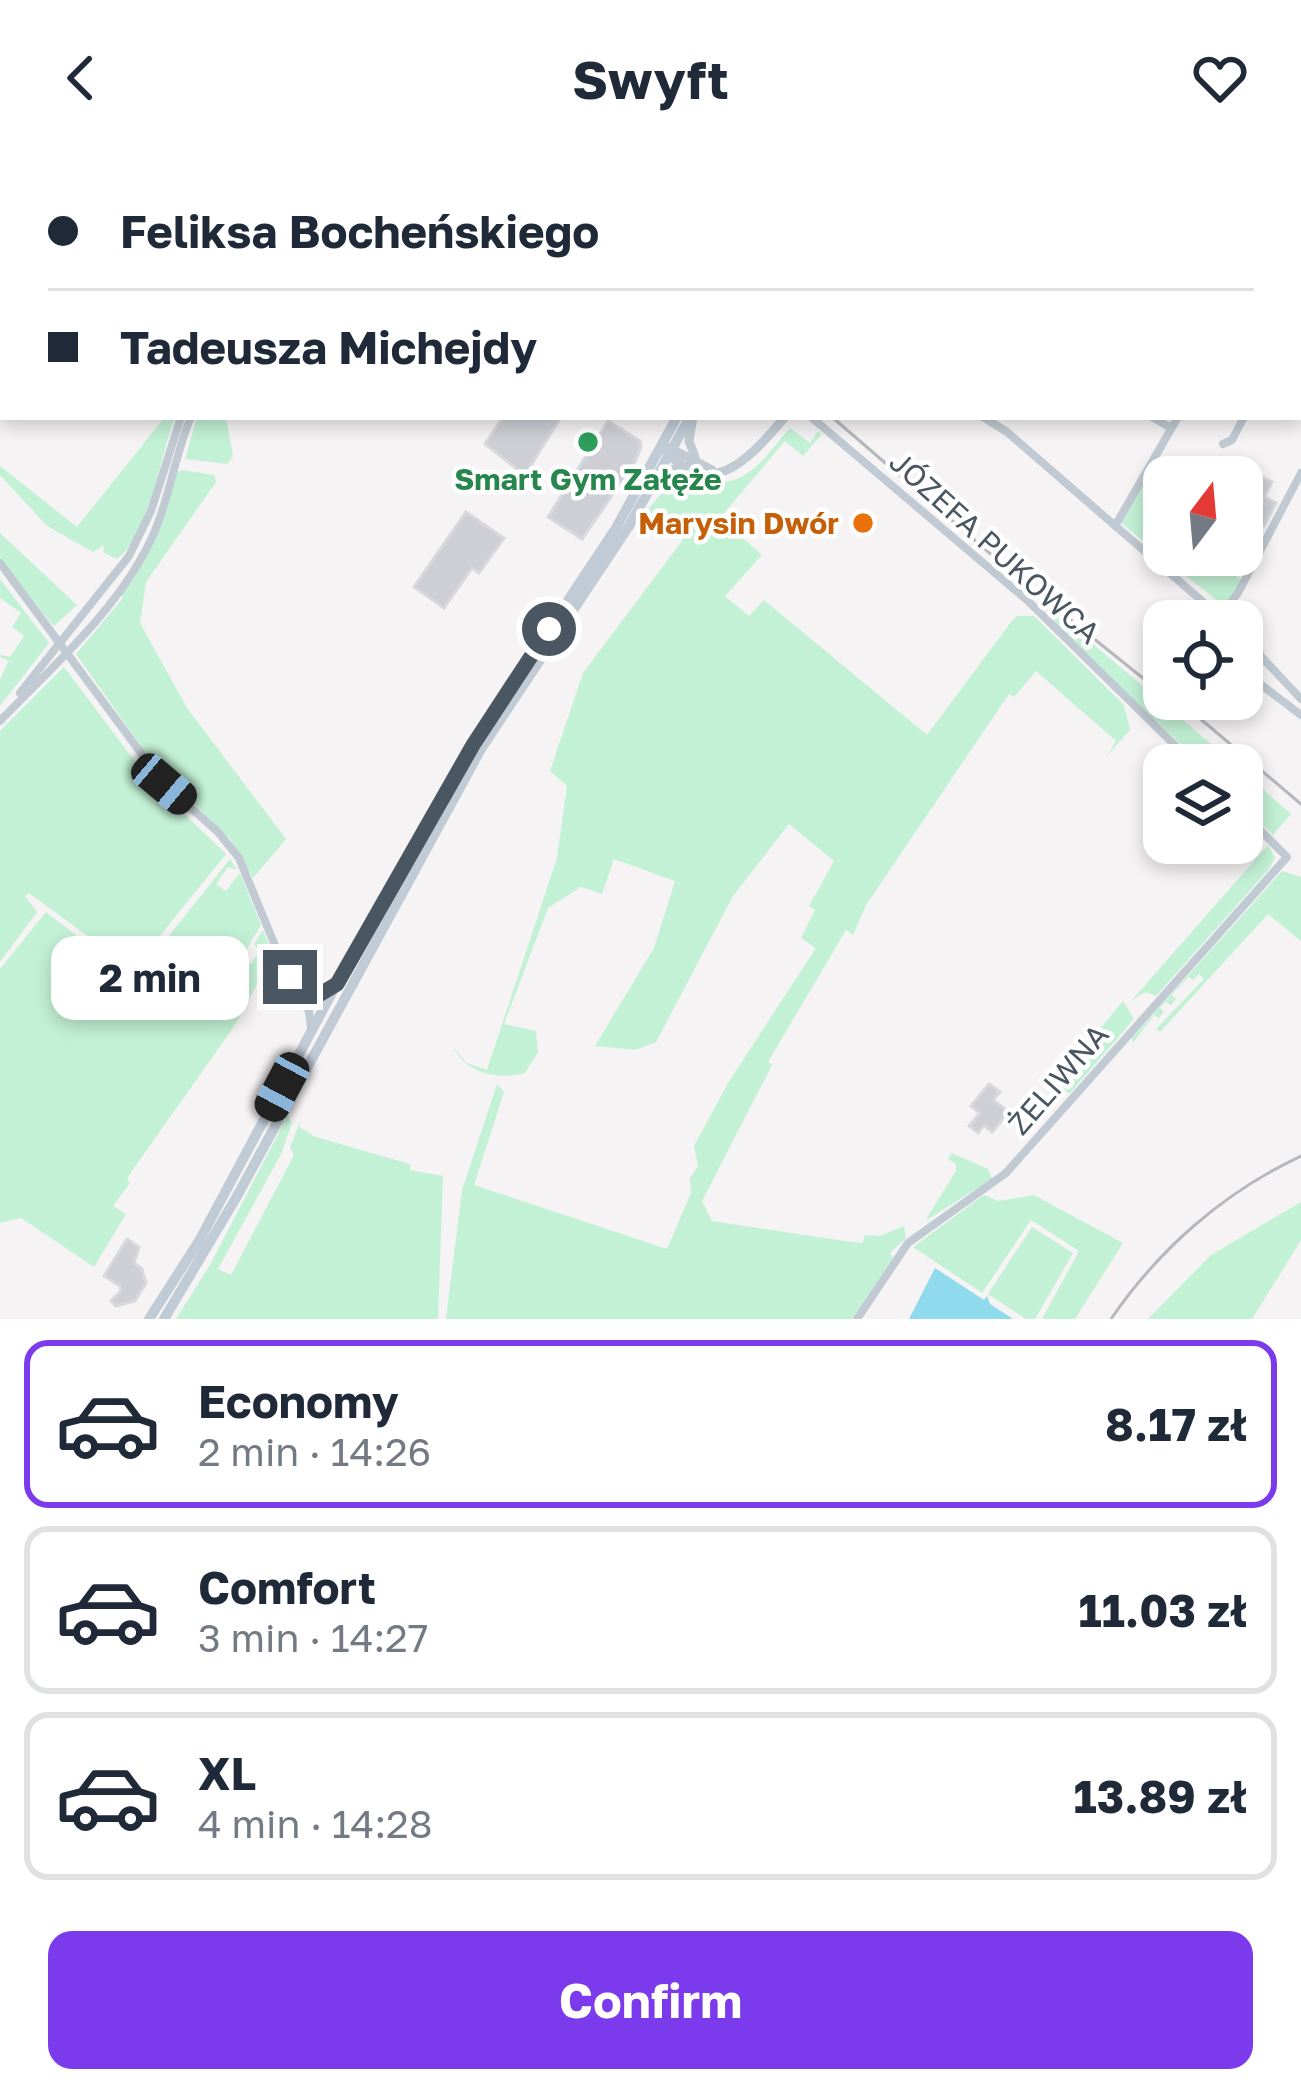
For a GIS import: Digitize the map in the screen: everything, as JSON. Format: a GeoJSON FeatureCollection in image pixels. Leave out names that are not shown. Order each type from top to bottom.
{"type":"FeatureCollection","features":[{"type":"Feature","properties":{"kind":"main road"},"geometry":{"type":"LineString","coordinates":[[146,1319],[163,1302],[317,1034],[344,1000],[481,748],[651,490],[676,420]]}},
{"type":"Feature","properties":{"kind":"main road"},"geometry":{"type":"LineString","coordinates":[[164,1319],[187,1288],[317,1034],[322,1011],[481,730],[690,420]]}},
{"type":"Feature","properties":{"kind":"street"},"geometry":{"type":"LineString","coordinates":[[63,648],[137,541],[180,420]]}},
{"type":"Feature","properties":{"kind":"street"},"geometry":{"type":"LineString","coordinates":[[0,719],[116,594],[147,547],[190,420]]}},
{"type":"Feature","properties":{"kind":"street"},"geometry":{"type":"LineString","coordinates":[[692,420],[689,441],[694,464]]}},
{"type":"Feature","properties":{"kind":"street"},"geometry":{"type":"LineString","coordinates":[[668,450],[717,472],[740,467],[785,420]]}},
{"type":"Feature","properties":{"kind":"street","name":"JÓZEFA PUKOWCA"},"geometry":{"type":"LineString","coordinates":[[815,420],[1028,601],[1174,744]]}},
{"type":"Feature","properties":{"kind":"street"},"geometry":{"type":"LineString","coordinates":[[987,420],[1007,432],[1201,600]]}},
{"type":"Feature","properties":{"kind":"street"},"geometry":{"type":"LineString","coordinates":[[1157,420],[1172,428]]}},
{"type":"Feature","properties":{"kind":"street"},"geometry":{"type":"LineString","coordinates":[[1115,526],[1176,420]]}},
{"type":"Feature","properties":{"kind":"street"},"geometry":{"type":"LineString","coordinates":[[1223,443],[1232,440],[1242,420]]}},
{"type":"Feature","properties":{"kind":"street"},"geometry":{"type":"LineString","coordinates":[[651,490],[674,470],[694,464]]}},
{"type":"Feature","properties":{"kind":"street"},"geometry":{"type":"LineString","coordinates":[[1234,600],[1301,473]]}},
{"type":"Feature","properties":{"kind":"street"},"geometry":{"type":"LineString","coordinates":[[0,563],[164,784],[211,825],[238,857],[290,977],[310,1004],[322,1011],[344,1000]]}},
{"type":"Feature","properties":{"kind":"street"},"geometry":{"type":"LineString","coordinates":[[1263,657],[1301,699]]}},
{"type":"Feature","properties":{"kind":"street"},"geometry":{"type":"LineString","coordinates":[[1263,686],[1301,715]]}},
{"type":"Feature","properties":{"kind":"street","name":"ŻELIWNA"},"geometry":{"type":"LineString","coordinates":[[856,1319],[912,1238],[1006,1173],[1287,857],[1263,833]]}},
{"type":"Feature","properties":{"kind":"street"},"geometry":{"type":"LineString","coordinates":[[310,1004],[337,984]]}},
{"type":"Feature","properties":{"kind":"street"},"geometry":{"type":"LineString","coordinates":[[310,1004],[317,1034]]}},
{"type":"Feature","properties":{"kind":"green space"},"geometry":{"type":"Polygon","coordinates":[[[163,420],[174,420],[146,514],[117,559],[103,552],[104,545],[93,552],[47,526],[0,475],[0,466],[77,527],[163,420]]]}},
{"type":"Feature","properties":{"kind":"green space"},"geometry":{"type":"Polygon","coordinates":[[[196,420],[227,420],[233,456],[228,464],[185,459],[196,420]]]}},
{"type":"Feature","properties":{"kind":"green space"},"geometry":{"type":"Polygon","coordinates":[[[790,428],[810,443],[818,431],[822,434],[803,456],[785,441],[720,518],[762,555],[725,596],[749,616],[764,600],[927,735],[1011,622],[1017,616],[1034,616],[1124,705],[1130,730],[1106,757],[1116,741],[1036,671],[1014,697],[1009,694],[866,905],[853,935],[846,930],[768,1062],[772,1065],[702,1201],[712,1221],[844,1241],[863,1243],[864,1235],[880,1236],[904,1226],[906,1238],[890,1253],[893,1258],[852,1319],[446,1319],[462,1190],[497,1084],[504,1092],[474,1185],[667,1249],[691,1193],[690,1178],[698,1166],[694,1146],[728,1083],[816,948],[801,938],[815,910],[809,906],[834,861],[789,824],[733,896],[656,1042],[635,1050],[595,1046],[654,948],[675,881],[614,859],[602,894],[581,887],[548,908],[504,1024],[536,1031],[538,1052],[525,1073],[484,1073],[466,1063],[453,1047],[467,1063],[487,1070],[557,858],[567,786],[550,771],[583,673],[682,541],[681,529],[647,511],[676,475],[726,482],[748,473],[790,428]]]}},
{"type":"Feature","properties":{"kind":"green space"},"geometry":{"type":"Polygon","coordinates":[[[177,472],[214,475],[216,482],[146,582],[140,623],[187,708],[286,839],[253,878],[230,839],[176,787],[180,781],[173,775],[171,784],[160,773],[76,654],[123,598],[120,594],[160,527],[177,472]]]}},
{"type":"Feature","properties":{"kind":"green space"},"geometry":{"type":"Polygon","coordinates":[[[1143,485],[1143,541],[1121,523],[1143,485]]]}},
{"type":"Feature","properties":{"kind":"green space"},"geometry":{"type":"Polygon","coordinates":[[[0,533],[77,605],[54,626],[0,558],[0,533]]]}},
{"type":"Feature","properties":{"kind":"green space"},"geometry":{"type":"Polygon","coordinates":[[[1186,576],[1243,580],[1231,600],[1216,600],[1186,576]]]}},
{"type":"Feature","properties":{"kind":"green space"},"geometry":{"type":"Polygon","coordinates":[[[0,579],[49,643],[0,706],[0,680],[8,662],[13,663],[0,655],[10,657],[24,636],[12,627],[21,613],[0,598],[0,579]]]}},
{"type":"Feature","properties":{"kind":"green space"},"geometry":{"type":"Polygon","coordinates":[[[1035,595],[1143,686],[1143,709],[1067,638],[1035,595]]]}},
{"type":"Feature","properties":{"kind":"green space"},"geometry":{"type":"Polygon","coordinates":[[[64,667],[149,780],[226,854],[133,969],[29,893],[25,896],[37,912],[0,962],[0,731],[64,667]]]}},
{"type":"Feature","properties":{"kind":"green space"},"geometry":{"type":"Polygon","coordinates":[[[1155,720],[1183,720],[1211,744],[1181,744],[1155,720]]]}},
{"type":"Feature","properties":{"kind":"green space"},"geometry":{"type":"Polygon","coordinates":[[[1263,789],[1291,814],[1273,835],[1263,825],[1263,789]]]}},
{"type":"Feature","properties":{"kind":"green space"},"geometry":{"type":"Polygon","coordinates":[[[1268,845],[1275,858],[1269,869],[1156,996],[1146,992],[1132,1000],[1251,864],[1263,864],[1268,845]]]}},
{"type":"Feature","properties":{"kind":"green space"},"geometry":{"type":"Polygon","coordinates":[[[230,859],[237,870],[228,867],[216,884],[226,891],[240,873],[261,925],[239,962],[251,964],[259,951],[254,944],[263,930],[273,955],[235,1025],[127,1178],[130,1183],[113,1206],[126,1214],[94,1267],[21,1218],[0,1223],[0,969],[46,912],[134,980],[230,859]]]}},
{"type":"Feature","properties":{"kind":"green space"},"geometry":{"type":"Polygon","coordinates":[[[1282,871],[1301,877],[1301,941],[1268,914],[1160,1032],[1156,1029],[1204,979],[1199,974],[1193,980],[1189,977],[1172,995],[1176,999],[1171,1005],[1166,1002],[1160,1008],[1164,1012],[1159,1018],[1154,1015],[1133,1043],[1132,1038],[1282,871]]]}},
{"type":"Feature","properties":{"kind":"green space"},"geometry":{"type":"Polygon","coordinates":[[[1123,1001],[1134,1019],[1070,1093],[1052,1086],[1123,1001]]]}},
{"type":"Feature","properties":{"kind":"green space"},"geometry":{"type":"Polygon","coordinates":[[[288,1115],[292,1123],[281,1154],[218,1269],[231,1275],[294,1155],[290,1147],[301,1119],[299,1127],[316,1137],[410,1164],[410,1170],[443,1176],[438,1319],[176,1319],[210,1265],[288,1115]]]}},
{"type":"Feature","properties":{"kind":"green space"},"geometry":{"type":"Polygon","coordinates":[[[952,1153],[988,1169],[992,1179],[925,1221],[956,1171],[956,1164],[948,1159],[952,1153]]]}},
{"type":"Feature","properties":{"kind":"green space"},"geometry":{"type":"Polygon","coordinates":[[[984,1195],[998,1201],[1034,1195],[1123,1243],[1075,1319],[1042,1319],[1079,1251],[1031,1220],[982,1293],[913,1247],[984,1195]]]}},
{"type":"Feature","properties":{"kind":"green space"},"geometry":{"type":"Polygon","coordinates":[[[1301,1202],[1301,1240],[1252,1319],[1148,1319],[1211,1255],[1301,1202]]]}},
{"type":"Feature","properties":{"kind":"green space"},"geometry":{"type":"Polygon","coordinates":[[[1032,1227],[1073,1253],[1035,1319],[1026,1319],[988,1294],[1032,1227]]]}},
{"type":"Feature","properties":{"kind":"water"},"geometry":{"type":"Polygon","coordinates":[[[935,1268],[984,1300],[987,1296],[990,1304],[1013,1319],[909,1319],[935,1268]]]}},
{"type":"Feature","properties":{"kind":"building"},"geometry":{"type":"Polygon","coordinates":[[[501,420],[559,420],[525,475],[485,444],[501,420]]]}},
{"type":"Feature","properties":{"kind":"building"},"geometry":{"type":"Polygon","coordinates":[[[608,421],[640,441],[641,447],[582,539],[548,517],[608,421]]]}},
{"type":"Feature","properties":{"kind":"building"},"geometry":{"type":"Polygon","coordinates":[[[1263,478],[1272,482],[1264,497],[1276,503],[1264,526],[1263,478]]]}},
{"type":"Feature","properties":{"kind":"building"},"geometry":{"type":"Polygon","coordinates":[[[466,512],[504,538],[479,573],[472,568],[444,608],[414,587],[466,512]]]}},
{"type":"Feature","properties":{"kind":"building"},"geometry":{"type":"Polygon","coordinates":[[[989,1084],[1000,1092],[993,1100],[1009,1112],[992,1132],[984,1125],[978,1133],[969,1126],[980,1113],[971,1106],[989,1084]]]}},
{"type":"Feature","properties":{"kind":"building"},"geometry":{"type":"Polygon","coordinates":[[[127,1239],[139,1247],[134,1263],[142,1269],[146,1283],[135,1301],[116,1306],[111,1301],[120,1286],[104,1276],[127,1239]]]}},
{"type":"Feature","properties":{"kind":"railway"},"geometry":{"type":"LineString","coordinates":[[835,420],[1143,678]]}},
{"type":"Feature","properties":{"kind":"railway"},"geometry":{"type":"LineString","coordinates":[[1202,720],[1301,804]]}},
{"type":"Feature","properties":{"kind":"railway"},"geometry":{"type":"LineString","coordinates":[[1111,1319],[1150,1269],[1195,1225],[1246,1187],[1301,1156]]}},
{"type":"Feature","properties":{"kind":"place","name":"Smart Gym Załęże"},"geometry":{"type":"Point","coordinates":[588,442]}},
{"type":"Feature","properties":{"kind":"place","name":"Marysin Dwór"},"geometry":{"type":"Point","coordinates":[863,523]}},
{"type":"Feature","properties":{"kind":"route"},"geometry":{"type":"LineString","coordinates":[[290,977],[312,999],[337,984],[473,745],[549,629]]}}]}
